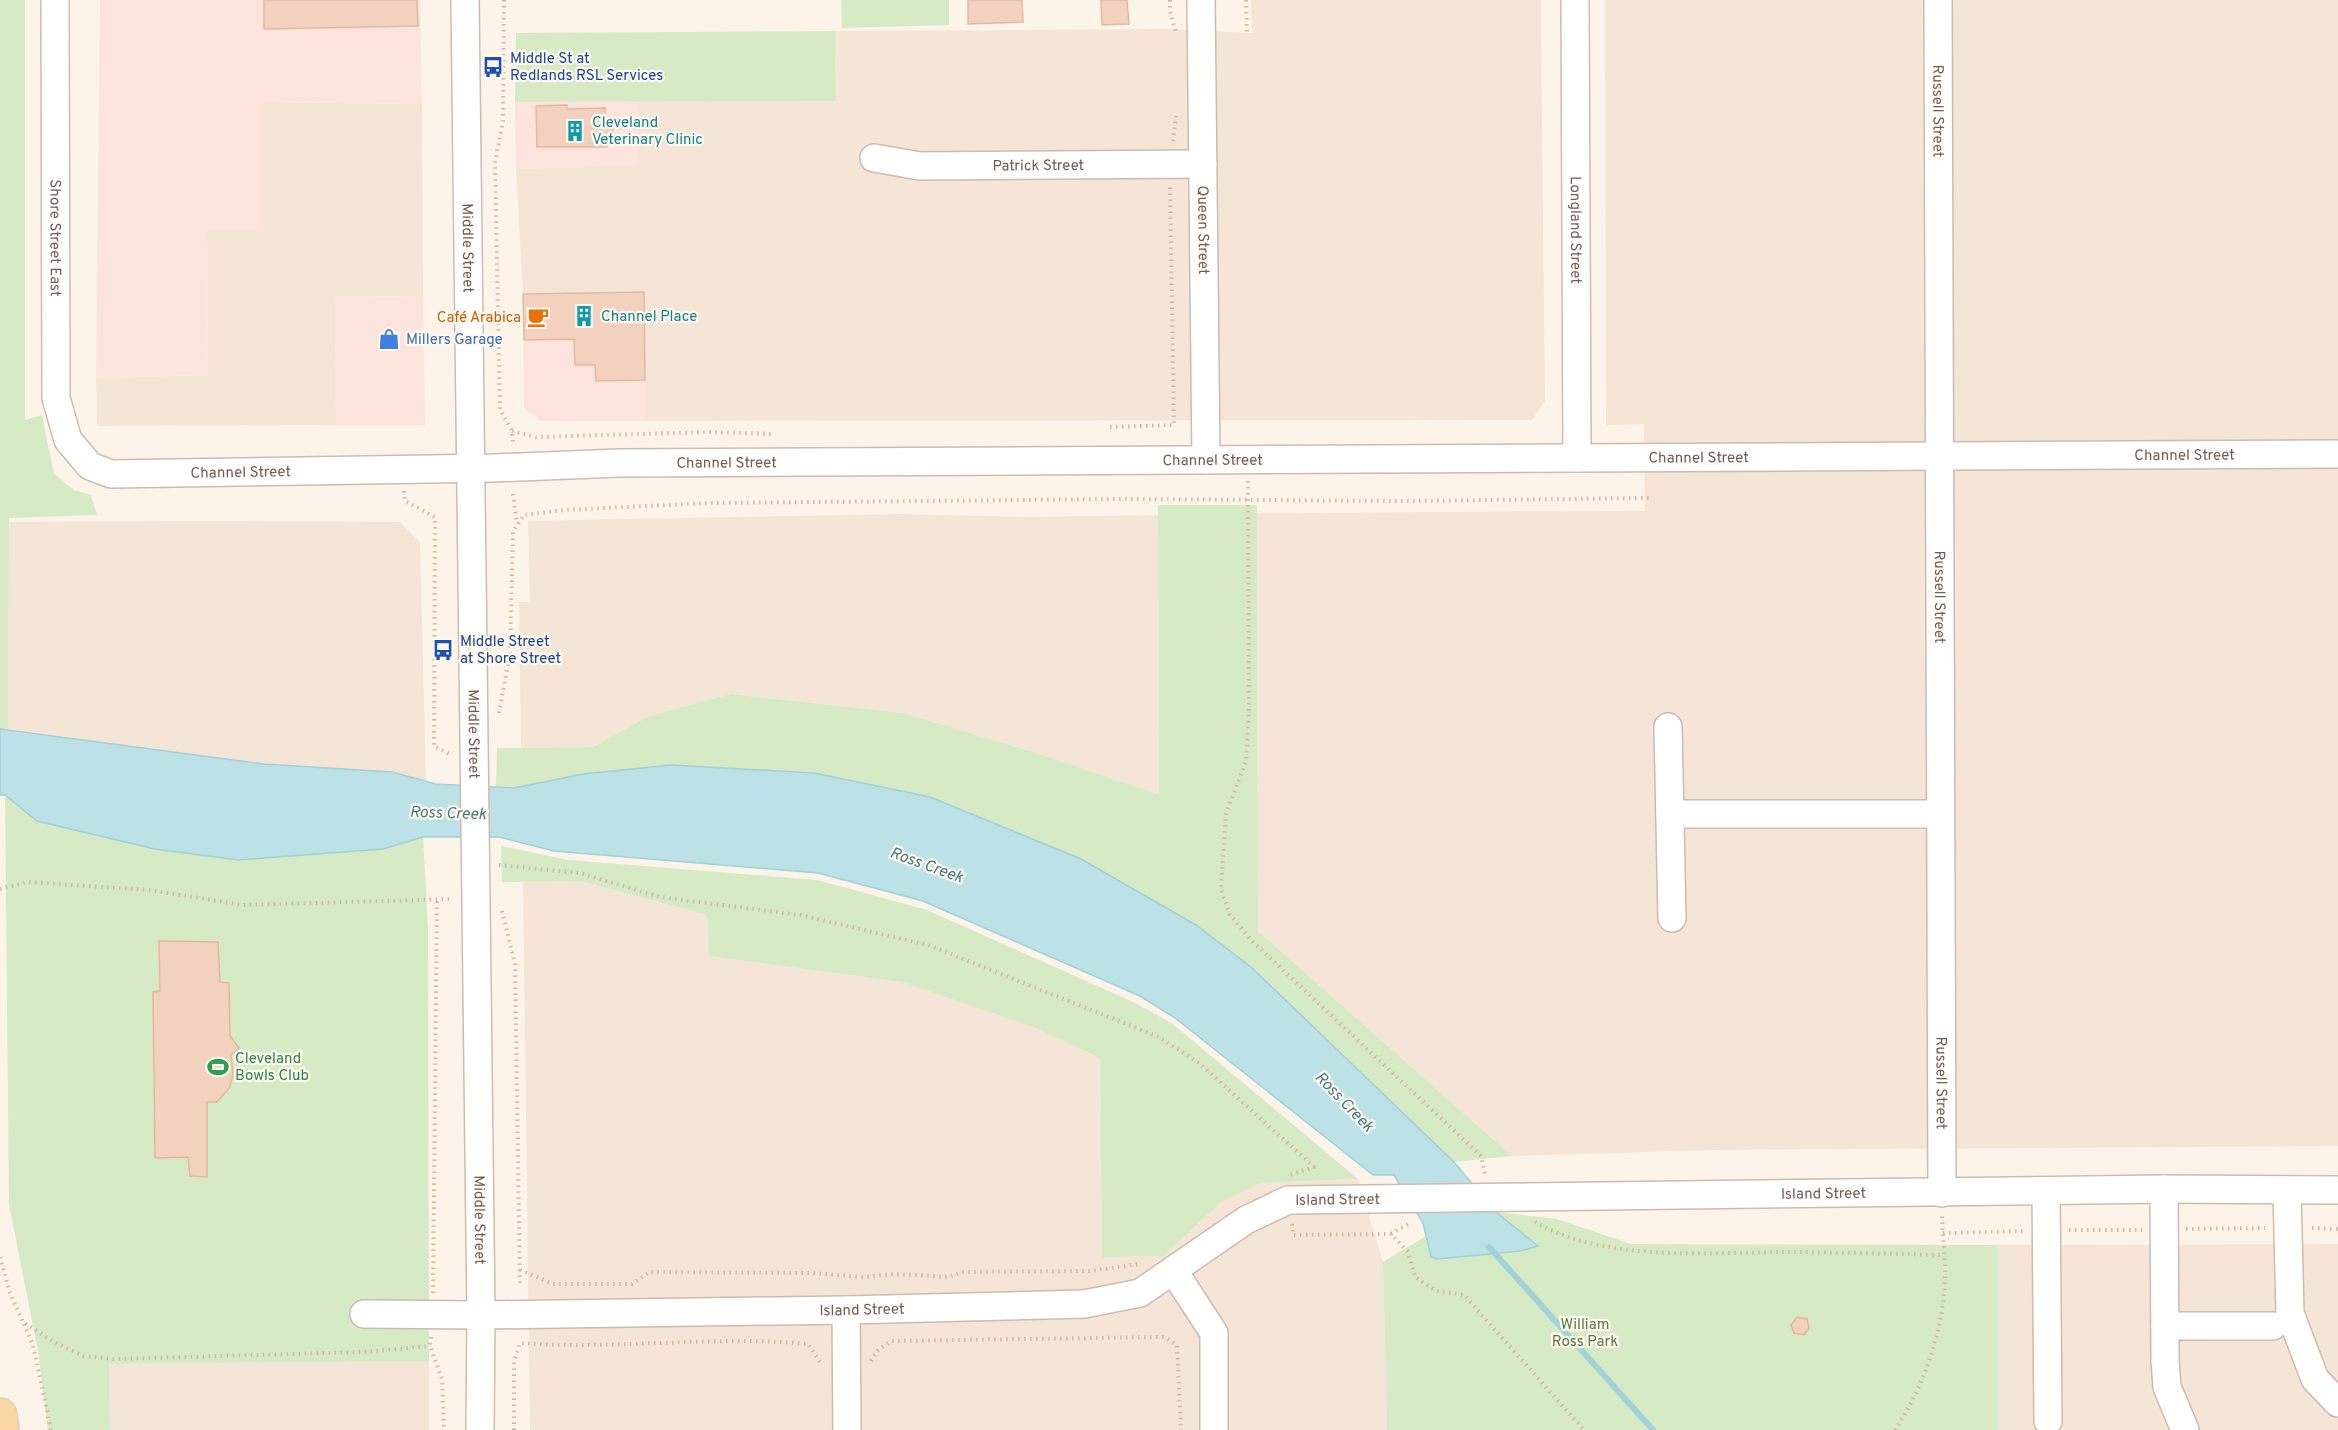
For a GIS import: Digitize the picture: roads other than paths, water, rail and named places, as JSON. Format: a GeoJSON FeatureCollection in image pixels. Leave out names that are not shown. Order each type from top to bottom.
{"type":"FeatureCollection","features":[{"type":"Feature","properties":{"kind":"main road"},"geometry":{"type":"LineString","coordinates":[[0,1415],[2,1430]]}},
{"type":"Feature","properties":{"kind":"street","name":"Shore Street East"},"geometry":{"type":"LineString","coordinates":[[55,0],[56,398],[68,440],[90,466]]}},
{"type":"Feature","properties":{"kind":"street","name":"Middle Street"},"geometry":{"type":"LineString","coordinates":[[465,0],[472,468],[466,760],[474,864],[486,900],[480,1430]]}},
{"type":"Feature","properties":{"kind":"street","name":"Queen Street"},"geometry":{"type":"LineString","coordinates":[[1201,0],[1206,460]]}},
{"type":"Feature","properties":{"kind":"street","name":"Longland Street"},"geometry":{"type":"LineString","coordinates":[[1575,0],[1577,458]]}},
{"type":"Feature","properties":{"kind":"street","name":"Russell Street"},"geometry":{"type":"LineString","coordinates":[[1938,0],[1942,1193]]}},
{"type":"Feature","properties":{"kind":"street","name":"Patrick Street"},"geometry":{"type":"LineString","coordinates":[[874,158],[920,166],[1203,164]]}},
{"type":"Feature","properties":{"kind":"street","name":"Channel Street"},"geometry":{"type":"LineString","coordinates":[[90,466],[111,474],[630,463],[2338,454]]}},
{"type":"Feature","properties":{"kind":"street"},"geometry":{"type":"LineString","coordinates":[[1668,727],[1672,918]]}},
{"type":"Feature","properties":{"kind":"street"},"geometry":{"type":"LineString","coordinates":[[1670,814],[1940,814]]}},
{"type":"Feature","properties":{"kind":"street","name":"Island Street"},"geometry":{"type":"LineString","coordinates":[[364,1314],[481,1315],[846,1310],[1084,1304],[1140,1293],[1160,1267],[1246,1220],[1287,1188],[1400,1198],[2164,1189],[2338,1190]]}},
{"type":"Feature","properties":{"kind":"street"},"geometry":{"type":"LineString","coordinates":[[2164,1189],[2167,1387],[2186,1430]]}},
{"type":"Feature","properties":{"kind":"street"},"geometry":{"type":"LineString","coordinates":[[2046,1191],[2048,1421]]}},
{"type":"Feature","properties":{"kind":"street"},"geometry":{"type":"LineString","coordinates":[[2287,1191],[2290,1312],[2315,1379],[2338,1403]]}},
{"type":"Feature","properties":{"kind":"street"},"geometry":{"type":"LineString","coordinates":[[1160,1267],[1214,1333],[1214,1430]]}},
{"type":"Feature","properties":{"kind":"street"},"geometry":{"type":"LineString","coordinates":[[846,1310],[847,1430]]}},
{"type":"Feature","properties":{"kind":"street"},"geometry":{"type":"LineString","coordinates":[[2165,1326],[2273,1326]]}},
{"type":"Feature","properties":{"kind":"water"},"geometry":{"type":"Polygon","coordinates":[[[0,729],[263,764],[392,772],[436,784],[514,788],[583,774],[672,765],[814,773],[930,797],[1081,859],[1196,925],[1251,967],[1454,1162],[1496,1212],[1538,1246],[1521,1251],[1437,1259],[1431,1257],[1423,1223],[1394,1175],[1373,1175],[1175,1018],[1140,996],[923,901],[818,873],[554,851],[499,837],[423,837],[383,849],[238,860],[155,849],[37,821],[5,795],[0,795],[0,729]]]}},
{"type":"Feature","properties":{"kind":"waterway","name":"Ross Creek"},"geometry":{"type":"LineString","coordinates":[[1489,1247],[1653,1430]]}},
{"type":"Feature","properties":{"kind":"place","name":"Middle St at Redlands RSL Services"},"geometry":{"type":"Point","coordinates":[493,67]}},
{"type":"Feature","properties":{"kind":"place","name":"Cleveland Veterinary Clinic"},"geometry":{"type":"Point","coordinates":[575,131]}},
{"type":"Feature","properties":{"kind":"place","name":"Channel Place"},"geometry":{"type":"Point","coordinates":[584,316]}},
{"type":"Feature","properties":{"kind":"place","name":"Café Arabica"},"geometry":{"type":"Point","coordinates":[538,317]}},
{"type":"Feature","properties":{"kind":"place","name":"Millers Garage"},"geometry":{"type":"Point","coordinates":[389,339]}},
{"type":"Feature","properties":{"kind":"place","name":"Middle Street at Shore Street"},"geometry":{"type":"Point","coordinates":[443,650]}},
{"type":"Feature","properties":{"kind":"place","name":"Cleveland Bowls Club"},"geometry":{"type":"Point","coordinates":[218,1067]}},
{"type":"Feature","properties":{"kind":"park label","name":"William Ross Park"},"geometry":{"type":"Point","coordinates":[1585,1332]}}]}
